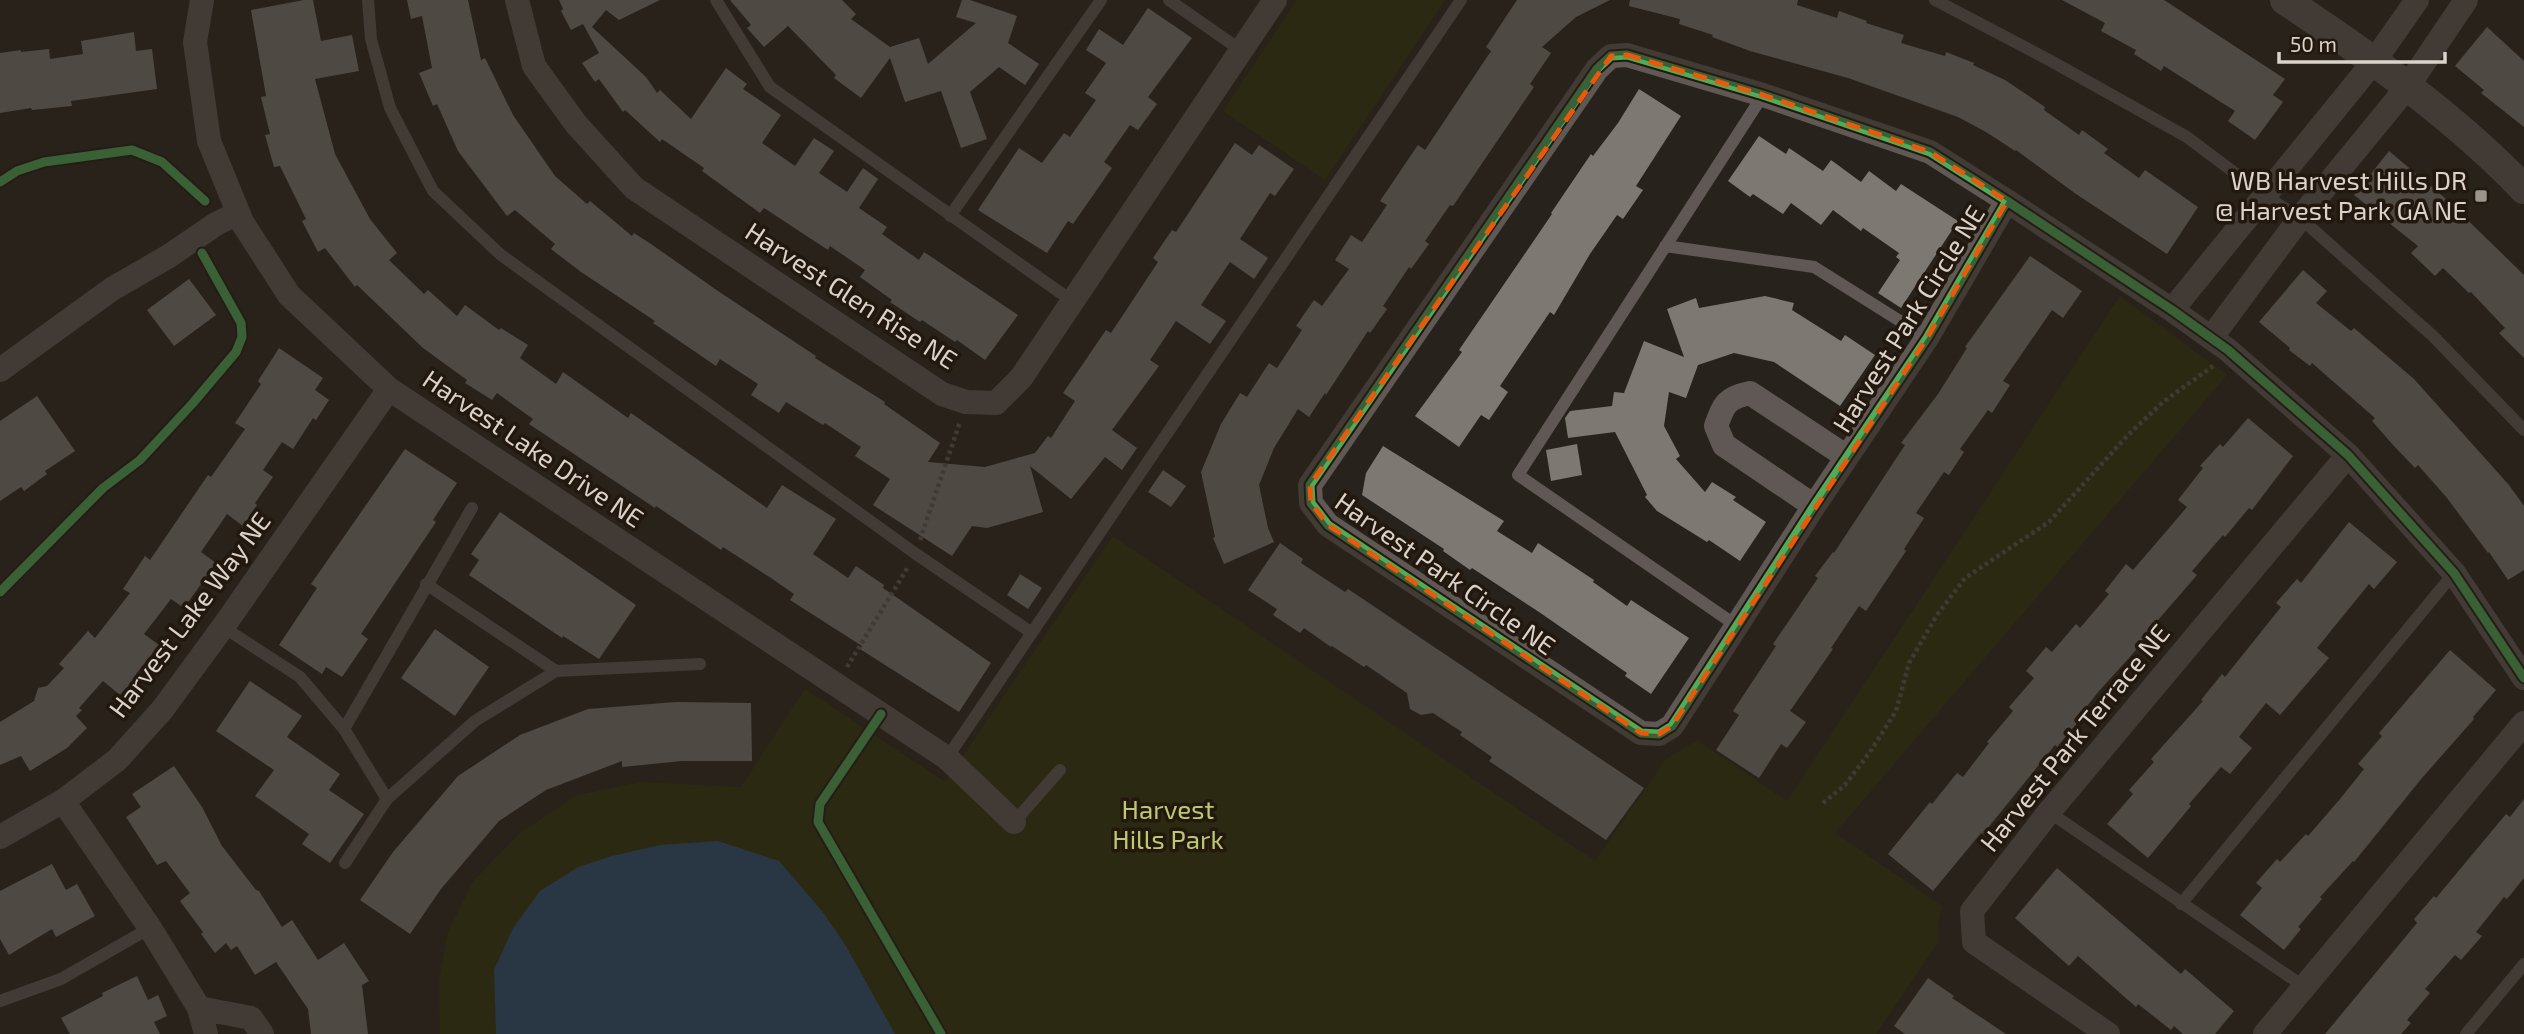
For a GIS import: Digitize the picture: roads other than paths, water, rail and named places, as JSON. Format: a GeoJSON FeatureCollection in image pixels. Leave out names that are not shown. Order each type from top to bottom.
{"type":"FeatureCollection","features":[{"type":"Feature","properties":{"kind":"street","name":"Harvest Lake Drive NE"},"geometry":{"type":"LineString","coordinates":[[202,0],[195,42],[209,141],[238,213],[289,295],[389,389],[947,758],[1014,822]]}},
{"type":"Feature","properties":{"kind":"street","name":"Harvest Glen Rise NE"},"geometry":{"type":"LineString","coordinates":[[517,0],[534,66],[576,124],[634,188],[942,394],[966,402],[996,403],[1021,378],[1275,0]]}},
{"type":"Feature","properties":{"kind":"street"},"geometry":{"type":"LineString","coordinates":[[2285,0],[2409,86],[2493,157],[2524,189]]}},
{"type":"Feature","properties":{"kind":"street"},"geometry":{"type":"LineString","coordinates":[[2201,330],[2264,195],[2375,60],[2417,0]]}},
{"type":"Feature","properties":{"kind":"street"},"geometry":{"type":"LineString","coordinates":[[2201,330],[2300,218],[2409,86],[2466,0]]}},
{"type":"Feature","properties":{"kind":"street","name":"Harvest Park Circle NE"},"geometry":{"type":"LineString","coordinates":[[2007,201],[1927,338],[1814,506],[1672,726],[1659,734],[1641,733],[1328,525],[1311,503],[1310,485],[1597,69],[1611,56],[1627,55],[1763,95],[1930,152],[2007,201],[2201,330]]}},
{"type":"Feature","properties":{"kind":"street"},"geometry":{"type":"LineString","coordinates":[[0,370],[112,289],[238,213]]}},
{"type":"Feature","properties":{"kind":"street"},"geometry":{"type":"LineString","coordinates":[[2201,330],[2348,455],[2454,573],[2524,678]]}},
{"type":"Feature","properties":{"kind":"street","name":"Harvest Lake Way NE"},"geometry":{"type":"LineString","coordinates":[[0,837],[63,801],[117,760],[162,710],[389,389]]}},
{"type":"Feature","properties":{"kind":"street"},"geometry":{"type":"LineString","coordinates":[[1814,506],[1724,445],[1716,426],[1723,407],[1733,396],[1750,393],[1847,457]]}},
{"type":"Feature","properties":{"kind":"street","name":"Harvest Park Terrace NE"},"geometry":{"type":"LineString","coordinates":[[2108,1034],[1974,943],[1972,911],[2049,812],[2348,455]]}},
{"type":"Feature","properties":{"kind":"street"},"geometry":{"type":"LineString","coordinates":[[2265,1034],[2524,723]]}},
{"type":"Feature","properties":{"kind":"street"},"geometry":{"type":"LineString","coordinates":[[63,801],[150,928],[199,1008],[206,1034]]}},
{"type":"Feature","properties":{"kind":"street"},"geometry":{"type":"LineString","coordinates":[[199,1008],[251,1018],[262,1034]]}},
{"type":"Feature","properties":{"kind":"lane"},"geometry":{"type":"LineString","coordinates":[[368,0],[371,39],[390,108],[433,191],[501,255],[904,546],[1032,633]]}},
{"type":"Feature","properties":{"kind":"lane"},"geometry":{"type":"LineString","coordinates":[[716,0],[770,87],[1072,301]]}},
{"type":"Feature","properties":{"kind":"lane"},"geometry":{"type":"LineString","coordinates":[[950,216],[1101,0]]}},
{"type":"Feature","properties":{"kind":"lane"},"geometry":{"type":"LineString","coordinates":[[1169,0],[1242,51]]}},
{"type":"Feature","properties":{"kind":"lane"},"geometry":{"type":"LineString","coordinates":[[947,758],[1461,0]]}},
{"type":"Feature","properties":{"kind":"lane"},"geometry":{"type":"LineString","coordinates":[[1936,0],[2187,137],[2264,195],[2300,218],[2433,336],[2524,430]]}},
{"type":"Feature","properties":{"kind":"lane"},"geometry":{"type":"LineString","coordinates":[[1737,626],[1518,475],[1763,95]]}},
{"type":"Feature","properties":{"kind":"lane"},"geometry":{"type":"LineString","coordinates":[[1665,246],[1814,267],[1927,338]]}},
{"type":"Feature","properties":{"kind":"lane"},"geometry":{"type":"LineString","coordinates":[[344,729],[472,508]]}},
{"type":"Feature","properties":{"kind":"lane"},"geometry":{"type":"LineString","coordinates":[[2181,904],[2454,573]]}},
{"type":"Feature","properties":{"kind":"lane"},"geometry":{"type":"LineString","coordinates":[[426,584],[556,671]]}},
{"type":"Feature","properties":{"kind":"lane"},"geometry":{"type":"LineString","coordinates":[[223,627],[300,677],[344,729],[387,799]]}},
{"type":"Feature","properties":{"kind":"lane"},"geometry":{"type":"LineString","coordinates":[[345,863],[387,799],[475,721],[556,671],[699,664]]}},
{"type":"Feature","properties":{"kind":"lane"},"geometry":{"type":"LineString","coordinates":[[1014,822],[1060,770]]}},
{"type":"Feature","properties":{"kind":"lane"},"geometry":{"type":"LineString","coordinates":[[2049,812],[2305,988]]}},
{"type":"Feature","properties":{"kind":"lane"},"geometry":{"type":"LineString","coordinates":[[0,1001],[61,979],[150,928]]}},
{"type":"Feature","properties":{"kind":"lane"},"geometry":{"type":"LineString","coordinates":[[2466,1034],[2524,964]]}},
{"type":"Feature","properties":{"kind":"water"},"geometry":{"type":"Polygon","coordinates":[[[718,841],[779,861],[822,911],[846,946],[895,1034],[496,1034],[494,970],[513,928],[540,891],[578,867],[612,856],[660,845],[718,841]]]}},
{"type":"Feature","properties":{"kind":"place","name":"WB Harvest Hills DR @ Harvest Park GA NE"},"geometry":{"type":"Point","coordinates":[2481,196]}},
{"type":"Feature","properties":{"kind":"park label","name":"Harvest Hills Park"},"geometry":{"type":"Point","coordinates":[1168,825]}}]}
